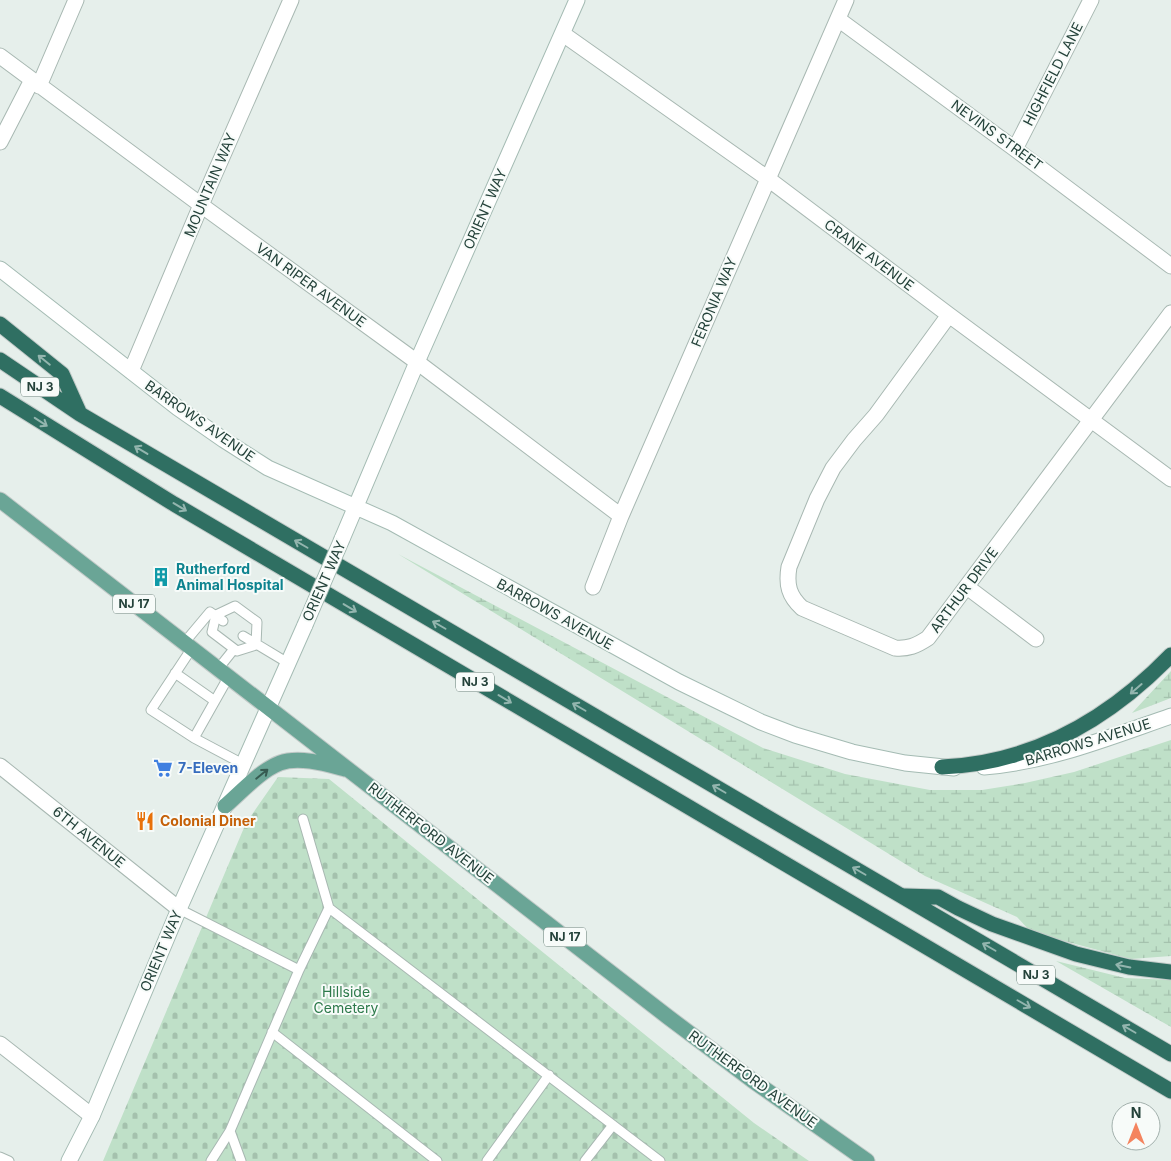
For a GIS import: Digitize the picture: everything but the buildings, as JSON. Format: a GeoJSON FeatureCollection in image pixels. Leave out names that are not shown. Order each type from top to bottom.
{"type":"FeatureCollection","features":[{"type":"Feature","properties":{"kind":"highway"},"geometry":{"type":"LineString","coordinates":[[0,324],[62,374],[80,414]]}},
{"type":"Feature","properties":{"kind":"highway","name":"NJ 3"},"geometry":{"type":"LineString","coordinates":[[0,360],[80,414],[1171,1054]]}},
{"type":"Feature","properties":{"kind":"highway","name":"NJ 3"},"geometry":{"type":"LineString","coordinates":[[0,396],[182,509],[1171,1091]]}},
{"type":"Feature","properties":{"kind":"highway"},"geometry":{"type":"LineString","coordinates":[[942,767],[967,766],[994,761],[1034,748],[1076,729],[1103,714],[1130,694],[1171,655]]}},
{"type":"Feature","properties":{"kind":"highway"},"geometry":{"type":"LineString","coordinates":[[902,896],[938,897],[992,924],[1043,944],[1093,959],[1146,970],[1171,971]]}},
{"type":"Feature","properties":{"kind":"main road","name":"RUTHERFORD AVENUE"},"geometry":{"type":"LineString","coordinates":[[0,500],[668,1017],[752,1080],[867,1161]]}},
{"type":"Feature","properties":{"kind":"main road"},"geometry":{"type":"LineString","coordinates":[[225,806],[266,771],[281,762],[317,763],[353,772]]}},
{"type":"Feature","properties":{"kind":"street"},"geometry":{"type":"LineString","coordinates":[[0,142],[36,83],[76,0]]}},
{"type":"Feature","properties":{"kind":"street","name":"MOUNTAIN WAY"},"geometry":{"type":"LineString","coordinates":[[131,371],[291,0]]}},
{"type":"Feature","properties":{"kind":"street","name":"ORIENT WAY"},"geometry":{"type":"LineString","coordinates":[[70,1161],[92,1116],[178,909],[305,625],[417,362],[577,0]]}},
{"type":"Feature","properties":{"kind":"street"},"geometry":{"type":"LineString","coordinates":[[838,19],[846,0]]}},
{"type":"Feature","properties":{"kind":"street","name":"HIGHFIELD LANE"},"geometry":{"type":"LineString","coordinates":[[1016,149],[1091,0]]}},
{"type":"Feature","properties":{"kind":"street","name":"NEVINS STREET"},"geometry":{"type":"LineString","coordinates":[[838,19],[1016,149],[1171,266]]}},
{"type":"Feature","properties":{"kind":"street","name":"FERONIA WAY"},"geometry":{"type":"LineString","coordinates":[[593,587],[621,516],[838,19]]}},
{"type":"Feature","properties":{"kind":"street","name":"CRANE AVENUE"},"geometry":{"type":"LineString","coordinates":[[563,34],[768,178],[948,315],[1092,419],[1171,479]]}},
{"type":"Feature","properties":{"kind":"street","name":"VAN RIPER AVENUE"},"geometry":{"type":"LineString","coordinates":[[0,56],[417,362],[621,516]]}},
{"type":"Feature","properties":{"kind":"street","name":"BARROWS AVENUE"},"geometry":{"type":"LineString","coordinates":[[0,269],[193,419],[268,468],[392,523],[679,682],[778,729],[833,747],[887,760],[942,767],[980,767],[1031,760],[1077,748],[1171,716]]}},
{"type":"Feature","properties":{"kind":"street","name":"ARTHUR DRIVE"},"geometry":{"type":"LineString","coordinates":[[948,315],[876,415],[854,440],[834,468],[817,499],[789,567],[787,579],[788,590],[802,608],[895,648],[906,649],[928,638],[1171,313]]}},
{"type":"Feature","properties":{"kind":"street"},"geometry":{"type":"LineString","coordinates":[[967,587],[1036,639]]}},
{"type":"Feature","properties":{"kind":"street","name":"6TH AVENUE"},"geometry":{"type":"LineString","coordinates":[[0,766],[178,909]]}},
{"type":"Feature","properties":{"kind":"street"},"geometry":{"type":"LineString","coordinates":[[0,1044],[92,1116]]}},
{"type":"Feature","properties":{"kind":"lane"},"geometry":{"type":"LineString","coordinates":[[235,606],[257,622],[256,645],[237,651],[212,632],[219,618],[235,606]]}},
{"type":"Feature","properties":{"kind":"lane"},"geometry":{"type":"LineString","coordinates":[[219,618],[210,612],[188,646],[176,673],[151,710],[164,719],[184,727],[194,738],[243,764]]}},
{"type":"Feature","properties":{"kind":"lane"},"geometry":{"type":"LineString","coordinates":[[243,636],[288,663]]}},
{"type":"Feature","properties":{"kind":"lane"},"geometry":{"type":"LineString","coordinates":[[194,738],[215,701],[234,649]]}},
{"type":"Feature","properties":{"kind":"lane"},"geometry":{"type":"LineString","coordinates":[[176,673],[187,685],[202,696],[215,701]]}},
{"type":"Feature","properties":{"kind":"lane"},"geometry":{"type":"LineString","coordinates":[[164,719],[170,710]]}},
{"type":"Feature","properties":{"kind":"lane"},"geometry":{"type":"LineString","coordinates":[[303,819],[329,908],[660,1161]]}},
{"type":"Feature","properties":{"kind":"lane"},"geometry":{"type":"LineString","coordinates":[[211,1161],[230,1131],[299,970],[329,908]]}},
{"type":"Feature","properties":{"kind":"lane"},"geometry":{"type":"LineString","coordinates":[[178,909],[299,970]]}},
{"type":"Feature","properties":{"kind":"lane"},"geometry":{"type":"LineString","coordinates":[[272,1032],[437,1161]]}},
{"type":"Feature","properties":{"kind":"lane"},"geometry":{"type":"LineString","coordinates":[[487,1161],[549,1075]]}},
{"type":"Feature","properties":{"kind":"lane"},"geometry":{"type":"LineString","coordinates":[[585,1161],[614,1125]]}},
{"type":"Feature","properties":{"kind":"lane"},"geometry":{"type":"LineString","coordinates":[[230,1131],[241,1161]]}},
{"type":"Feature","properties":{"kind":"lane"},"geometry":{"type":"LineString","coordinates":[[0,1157],[9,1161]]}},
{"type":"Feature","properties":{"kind":"green space"},"geometry":{"type":"Polygon","coordinates":[[[398,554],[763,748],[845,774],[930,790],[982,790],[1074,772],[1171,740],[1171,956],[1131,959],[1031,932],[1017,917],[925,876],[398,554]]]}},
{"type":"Feature","properties":{"kind":"green space"},"geometry":{"type":"Polygon","coordinates":[[[1171,671],[1171,698],[1132,713],[1171,671]]]}},
{"type":"Feature","properties":{"kind":"green space","name":"Hillside Cemetery"},"geometry":{"type":"Polygon","coordinates":[[[278,777],[329,779],[754,1123],[809,1161],[103,1161],[246,823],[278,777]]]}},
{"type":"Feature","properties":{"kind":"green space"},"geometry":{"type":"Polygon","coordinates":[[[1056,961],[1125,978],[1171,980],[1171,1027],[1056,961]]]}},
{"type":"Feature","properties":{"kind":"place","name":"Rutherford Animal Hospital"},"geometry":{"type":"Point","coordinates":[161,577]}},
{"type":"Feature","properties":{"kind":"place","name":"7-Eleven"},"geometry":{"type":"Point","coordinates":[163,768]}},
{"type":"Feature","properties":{"kind":"place","name":"Colonial Diner"},"geometry":{"type":"Point","coordinates":[145,821]}}]}
